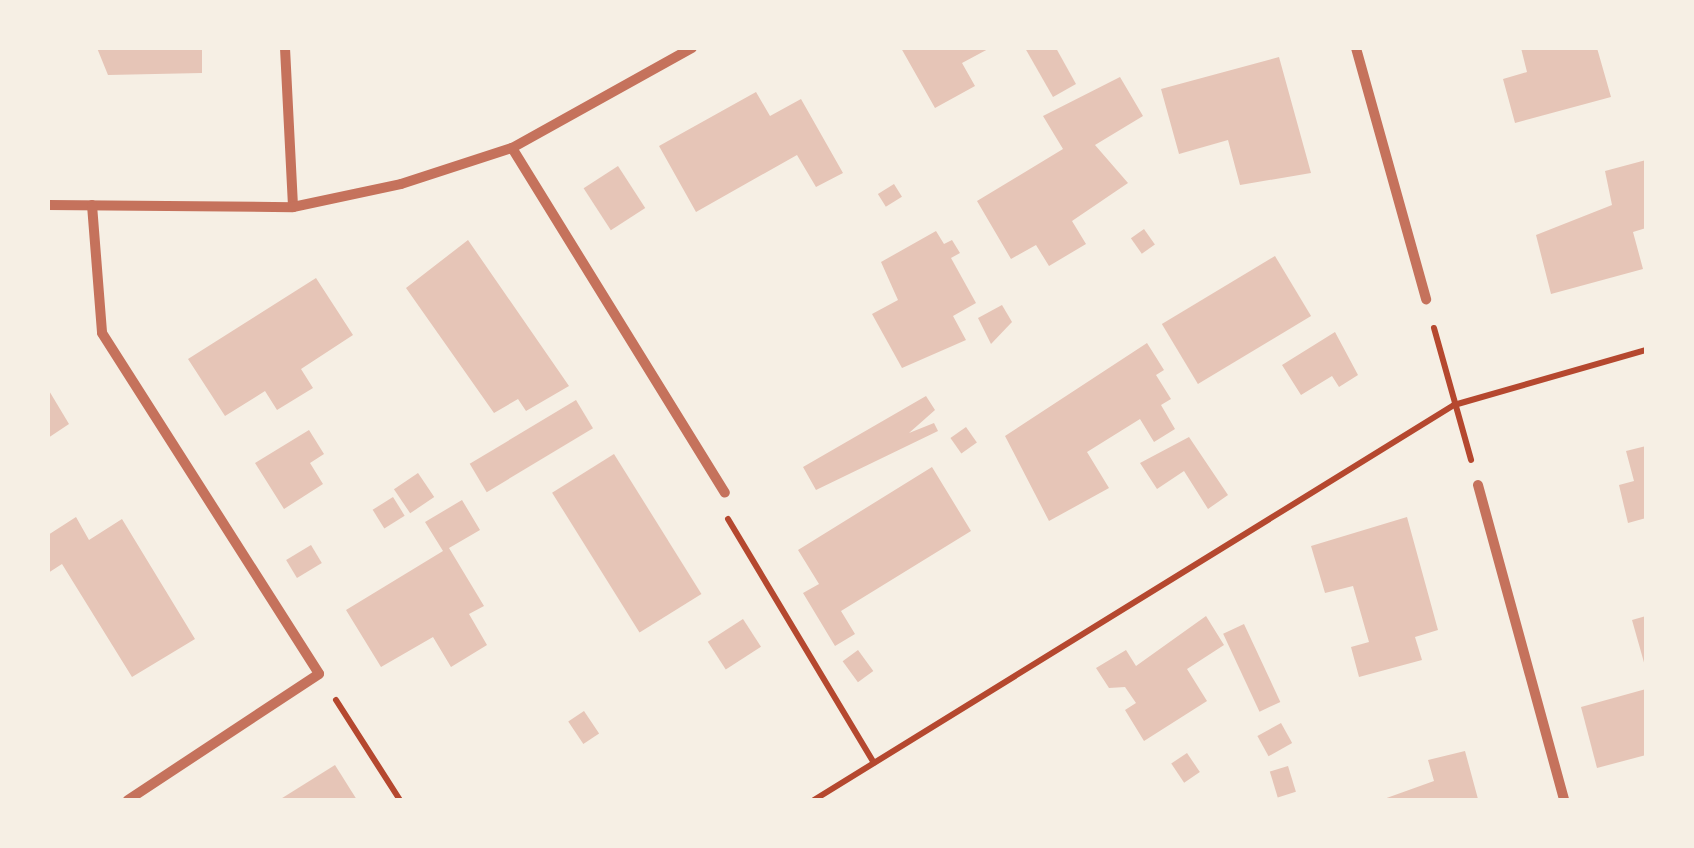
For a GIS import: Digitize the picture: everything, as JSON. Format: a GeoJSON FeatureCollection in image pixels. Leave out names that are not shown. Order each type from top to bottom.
{"type":"FeatureCollection","features":[{"type":"Feature","properties":{"kind":"street"},"geometry":{"type":"LineString","coordinates":[[285,48],[293,207]]}},
{"type":"Feature","properties":{"kind":"street"},"geometry":{"type":"LineString","coordinates":[[48,204],[293,207],[512,148],[692,48]]}},
{"type":"Feature","properties":{"kind":"street"},"geometry":{"type":"LineString","coordinates":[[1356,48],[1426,299]]}},
{"type":"Feature","properties":{"kind":"street"},"geometry":{"type":"LineString","coordinates":[[512,148],[725,493]]}},
{"type":"Feature","properties":{"kind":"street"},"geometry":{"type":"LineString","coordinates":[[92,205],[102,333],[320,674],[128,800]]}},
{"type":"Feature","properties":{"kind":"street"},"geometry":{"type":"LineString","coordinates":[[1478,485],[1564,800]]}},
{"type":"Feature","properties":{"kind":"path"},"geometry":{"type":"LineString","coordinates":[[1426,299],[1478,485]]}},
{"type":"Feature","properties":{"kind":"path"},"geometry":{"type":"LineString","coordinates":[[814,800],[1454,405],[1646,350]]}},
{"type":"Feature","properties":{"kind":"path"},"geometry":{"type":"LineString","coordinates":[[725,493],[729,530],[874,762]]}},
{"type":"Feature","properties":{"kind":"path"},"geometry":{"type":"LineString","coordinates":[[320,674],[400,800]]}},
{"type":"Feature","properties":{"kind":"building"},"geometry":{"type":"Polygon","coordinates":[[[97,48],[202,48],[202,73],[108,75],[97,48]]]}},
{"type":"Feature","properties":{"kind":"building"},"geometry":{"type":"Polygon","coordinates":[[[901,48],[990,48],[962,63],[975,86],[935,108],[901,48]]]}},
{"type":"Feature","properties":{"kind":"building"},"geometry":{"type":"Polygon","coordinates":[[[1025,48],[1056,48],[1076,84],[1053,97],[1025,48]]]}},
{"type":"Feature","properties":{"kind":"building"},"geometry":{"type":"Polygon","coordinates":[[[1521,48],[1597,48],[1611,97],[1515,123],[1503,79],[1527,72],[1521,48]]]}},
{"type":"Feature","properties":{"kind":"building"},"geometry":{"type":"Polygon","coordinates":[[[1279,57],[1311,173],[1240,185],[1228,140],[1179,154],[1161,89],[1279,57]]]}},
{"type":"Feature","properties":{"kind":"building"},"geometry":{"type":"Polygon","coordinates":[[[1120,77],[1143,116],[1095,145],[1128,183],[1072,221],[1086,244],[1049,266],[1036,245],[1011,259],[977,201],[1063,149],[1043,116],[1120,77]]]}},
{"type":"Feature","properties":{"kind":"building"},"geometry":{"type":"Polygon","coordinates":[[[756,92],[770,116],[801,99],[843,173],[816,187],[797,155],[696,212],[659,146],[756,92]]]}},
{"type":"Feature","properties":{"kind":"building"},"geometry":{"type":"Polygon","coordinates":[[[1646,160],[1646,228],[1633,232],[1643,269],[1551,294],[1536,235],[1612,205],[1605,171],[1646,160]]]}},
{"type":"Feature","properties":{"kind":"building"},"geometry":{"type":"Polygon","coordinates":[[[618,166],[645,208],[611,230],[584,188],[618,166]]]}},
{"type":"Feature","properties":{"kind":"building"},"geometry":{"type":"Polygon","coordinates":[[[894,184],[902,197],[886,207],[878,194],[894,184]]]}},
{"type":"Feature","properties":{"kind":"building"},"geometry":{"type":"Polygon","coordinates":[[[1144,229],[1155,245],[1142,254],[1131,238],[1144,229]]]}},
{"type":"Feature","properties":{"kind":"building"},"geometry":{"type":"Polygon","coordinates":[[[936,231],[944,244],[952,240],[960,253],[951,258],[976,303],[953,316],[966,340],[902,368],[872,314],[898,300],[881,262],[936,231]]]}},
{"type":"Feature","properties":{"kind":"building"},"geometry":{"type":"Polygon","coordinates":[[[468,240],[569,386],[526,411],[518,399],[494,413],[406,288],[468,240]]]}},
{"type":"Feature","properties":{"kind":"building"},"geometry":{"type":"Polygon","coordinates":[[[1275,256],[1311,316],[1198,384],[1162,324],[1275,256]]]}},
{"type":"Feature","properties":{"kind":"building"},"geometry":{"type":"Polygon","coordinates":[[[316,278],[353,335],[301,369],[313,388],[277,410],[265,391],[225,416],[188,359],[316,278]]]}},
{"type":"Feature","properties":{"kind":"building"},"geometry":{"type":"Polygon","coordinates":[[[1002,305],[1012,322],[991,344],[978,318],[1002,305]]]}},
{"type":"Feature","properties":{"kind":"building"},"geometry":{"type":"Polygon","coordinates":[[[1335,332],[1358,375],[1339,387],[1332,376],[1301,395],[1282,365],[1335,332]]]}},
{"type":"Feature","properties":{"kind":"building"},"geometry":{"type":"Polygon","coordinates":[[[1147,343],[1164,370],[1156,375],[1171,399],[1161,405],[1175,429],[1154,442],[1140,419],[1087,452],[1109,488],[1049,521],[1005,436],[1147,343]]]}},
{"type":"Feature","properties":{"kind":"building"},"geometry":{"type":"Polygon","coordinates":[[[48,389],[69,424],[48,438],[48,389]]]}},
{"type":"Feature","properties":{"kind":"building"},"geometry":{"type":"Polygon","coordinates":[[[926,396],[935,410],[909,433],[934,423],[938,431],[816,490],[803,467],[926,396]]]}},
{"type":"Feature","properties":{"kind":"building"},"geometry":{"type":"Polygon","coordinates":[[[576,400],[593,428],[487,492],[470,464],[576,400]]]}},
{"type":"Feature","properties":{"kind":"building"},"geometry":{"type":"Polygon","coordinates":[[[966,427],[977,443],[961,453],[950,438],[966,427]]]}},
{"type":"Feature","properties":{"kind":"building"},"geometry":{"type":"Polygon","coordinates":[[[309,430],[324,454],[310,463],[323,484],[284,509],[255,463],[309,430]]]}},
{"type":"Feature","properties":{"kind":"building"},"geometry":{"type":"Polygon","coordinates":[[[1189,437],[1228,495],[1208,509],[1184,471],[1157,489],[1140,463],[1189,437]]]}},
{"type":"Feature","properties":{"kind":"building"},"geometry":{"type":"Polygon","coordinates":[[[1646,446],[1646,518],[1628,523],[1619,485],[1634,481],[1626,451],[1646,446]]]}},
{"type":"Feature","properties":{"kind":"building"},"geometry":{"type":"Polygon","coordinates":[[[614,454],[701,594],[640,633],[552,493],[614,454]]]}},
{"type":"Feature","properties":{"kind":"building"},"geometry":{"type":"Polygon","coordinates":[[[932,467],[971,531],[841,611],[855,634],[835,646],[803,593],[819,584],[798,550],[932,467]]]}},
{"type":"Feature","properties":{"kind":"building"},"geometry":{"type":"Polygon","coordinates":[[[418,473],[434,497],[410,513],[394,489],[418,473]]]}},
{"type":"Feature","properties":{"kind":"building"},"geometry":{"type":"Polygon","coordinates":[[[393,497],[405,516],[384,528],[373,510],[393,497]]]}},
{"type":"Feature","properties":{"kind":"building"},"geometry":{"type":"Polygon","coordinates":[[[462,500],[480,530],[449,548],[484,606],[469,614],[487,645],[451,667],[433,637],[381,667],[346,610],[443,551],[425,522],[462,500]]]}},
{"type":"Feature","properties":{"kind":"building"},"geometry":{"type":"Polygon","coordinates":[[[76,517],[89,540],[122,519],[195,639],[132,677],[62,564],[48,573],[48,535],[76,517]]]}},
{"type":"Feature","properties":{"kind":"building"},"geometry":{"type":"Polygon","coordinates":[[[1407,517],[1438,630],[1415,637],[1422,660],[1359,677],[1351,647],[1369,642],[1353,586],[1325,593],[1311,546],[1407,517]]]}},
{"type":"Feature","properties":{"kind":"building"},"geometry":{"type":"Polygon","coordinates":[[[311,545],[322,563],[297,578],[286,560],[311,545]]]}},
{"type":"Feature","properties":{"kind":"building"},"geometry":{"type":"Polygon","coordinates":[[[1206,616],[1224,645],[1187,669],[1207,701],[1144,741],[1125,710],[1136,703],[1125,687],[1109,688],[1096,668],[1126,650],[1136,666],[1206,616]]]}},
{"type":"Feature","properties":{"kind":"building"},"geometry":{"type":"Polygon","coordinates":[[[1646,616],[1646,666],[1645,666],[1632,620],[1646,616]]]}},
{"type":"Feature","properties":{"kind":"building"},"geometry":{"type":"Polygon","coordinates":[[[743,619],[761,647],[726,670],[708,642],[743,619]]]}},
{"type":"Feature","properties":{"kind":"building"},"geometry":{"type":"Polygon","coordinates":[[[1244,624],[1280,702],[1260,712],[1223,634],[1244,624]]]}},
{"type":"Feature","properties":{"kind":"building"},"geometry":{"type":"Polygon","coordinates":[[[858,650],[873,671],[858,682],[843,661],[858,650]]]}},
{"type":"Feature","properties":{"kind":"building"},"geometry":{"type":"Polygon","coordinates":[[[1646,689],[1646,755],[1597,768],[1581,707],[1646,689]]]}},
{"type":"Feature","properties":{"kind":"building"},"geometry":{"type":"Polygon","coordinates":[[[584,711],[599,733],[583,744],[568,722],[584,711]]]}},
{"type":"Feature","properties":{"kind":"building"},"geometry":{"type":"Polygon","coordinates":[[[1281,723],[1292,743],[1269,756],[1257,736],[1281,723]]]}},
{"type":"Feature","properties":{"kind":"building"},"geometry":{"type":"Polygon","coordinates":[[[1465,751],[1478,799],[1381,800],[1434,781],[1428,760],[1465,751]]]}},
{"type":"Feature","properties":{"kind":"building"},"geometry":{"type":"Polygon","coordinates":[[[1187,753],[1200,772],[1184,783],[1171,764],[1187,753]]]}},
{"type":"Feature","properties":{"kind":"building"},"geometry":{"type":"Polygon","coordinates":[[[335,765],[357,800],[279,800],[335,765]]]}},
{"type":"Feature","properties":{"kind":"building"},"geometry":{"type":"Polygon","coordinates":[[[1288,766],[1296,792],[1278,797],[1270,772],[1288,766]]]}}]}
